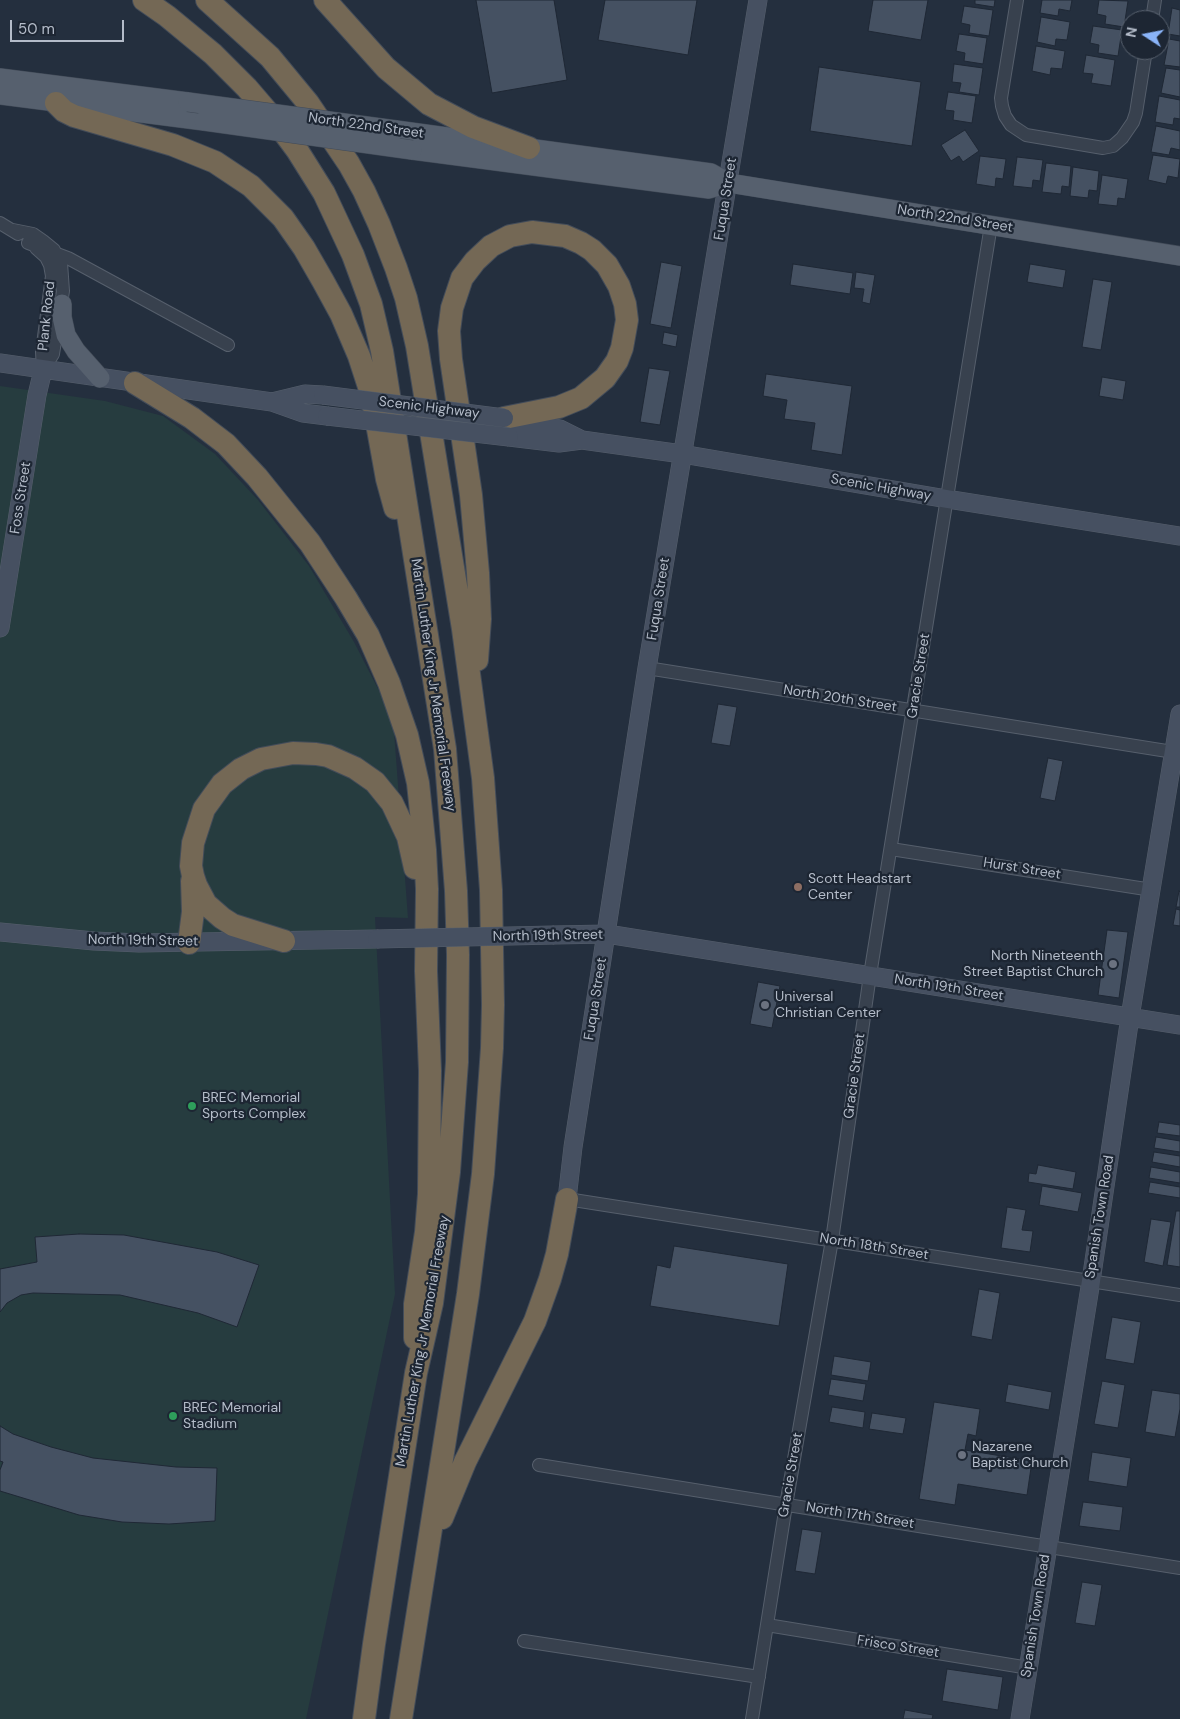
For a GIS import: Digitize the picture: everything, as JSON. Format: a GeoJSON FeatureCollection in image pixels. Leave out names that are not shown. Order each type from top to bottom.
{"type":"FeatureCollection","features":[{"type":"Feature","properties":{"kind":"highway","name":"Martin Luther King Jr Memorial Freeway"},"geometry":{"type":"LineString","coordinates":[[144,0],[168,16],[213,54],[267,111],[314,175],[344,232],[362,278],[378,329],[438,700],[449,786],[456,891],[458,1003],[454,1098],[445,1214],[432,1303],[416,1373],[364,1719]]}},
{"type":"Feature","properties":{"kind":"highway"},"geometry":{"type":"LineString","coordinates":[[207,0],[270,57],[308,103],[349,164],[372,208],[388,247],[406,298],[417,346],[474,703],[483,778],[491,890],[493,1005],[483,1174],[475,1244],[401,1719]]}},
{"type":"Feature","properties":{"kind":"highway"},"geometry":{"type":"LineString","coordinates":[[325,0],[386,68],[429,104],[473,127],[529,148]]}},
{"type":"Feature","properties":{"kind":"highway"},"geometry":{"type":"LineString","coordinates":[[56,103],[64,111],[74,116],[173,144],[215,162],[251,186],[283,218],[304,248],[341,314],[359,356],[372,396],[387,478],[424,612]]}},
{"type":"Feature","properties":{"kind":"highway"},"geometry":{"type":"LineString","coordinates":[[474,703],[480,619],[478,573],[471,496],[451,359],[449,331],[452,308],[462,278],[475,261],[491,246],[510,236],[532,232],[565,236],[592,250],[607,266],[619,286],[625,304],[627,320],[622,348],[605,378],[581,398],[506,427]]}},
{"type":"Feature","properties":{"kind":"highway"},"geometry":{"type":"LineString","coordinates":[[135,383],[192,418],[226,444],[241,459],[310,543],[334,578],[368,635],[389,683],[407,735],[418,783],[426,860],[430,1158],[426,1232],[415,1304],[416,1373]]}},
{"type":"Feature","properties":{"kind":"highway"},"geometry":{"type":"LineString","coordinates":[[188,942],[193,912],[191,866],[196,830],[210,798],[222,784],[241,769],[261,759],[293,753],[316,754],[346,763],[362,772],[380,787],[392,803],[408,837],[415,865],[426,971]]}},
{"type":"Feature","properties":{"kind":"highway"},"geometry":{"type":"LineString","coordinates":[[191,866],[200,895],[213,911],[234,925],[284,940]]}},
{"type":"Feature","properties":{"kind":"highway"},"geometry":{"type":"LineString","coordinates":[[426,1564],[445,1508],[465,1462],[535,1321],[557,1254],[567,1199]]}},
{"type":"Feature","properties":{"kind":"main road","name":"North 22nd Street"},"geometry":{"type":"LineString","coordinates":[[0,78],[711,173],[729,184],[1180,256]]}},
{"type":"Feature","properties":{"kind":"main road","name":"North 22nd Street"},"geometry":{"type":"LineString","coordinates":[[0,95],[709,189],[729,184]]}},
{"type":"Feature","properties":{"kind":"main road"},"geometry":{"type":"LineString","coordinates":[[62,304],[62,317],[66,336],[76,351],[100,378]]}},
{"type":"Feature","properties":{"kind":"street","name":"Fuqua Street"},"geometry":{"type":"LineString","coordinates":[[567,1199],[573,1147],[682,454],[689,427],[758,0]]}},
{"type":"Feature","properties":{"kind":"street"},"geometry":{"type":"LineString","coordinates":[[1017,0],[1001,98],[1005,116],[1011,125],[1026,135],[1103,148],[1113,146],[1122,138],[1133,122],[1144,60]]}},
{"type":"Feature","properties":{"kind":"street","name":"Plank Road"},"geometry":{"type":"LineString","coordinates":[[0,223],[13,230],[46,257],[52,276],[42,352],[43,370]]}},
{"type":"Feature","properties":{"kind":"street","name":"Gracie Street"},"geometry":{"type":"LineString","coordinates":[[752,1719],[786,1505],[832,1240],[870,975],[991,225]]}},
{"type":"Feature","properties":{"kind":"street","name":"Plank Road"},"geometry":{"type":"LineString","coordinates":[[13,230],[32,234],[49,245],[62,263],[64,283],[62,304],[53,354],[43,370]]}},
{"type":"Feature","properties":{"kind":"street","name":"Plank Road"},"geometry":{"type":"LineString","coordinates":[[28,243],[68,258],[228,345]]}},
{"type":"Feature","properties":{"kind":"street","name":"Scenic Highway"},"geometry":{"type":"LineString","coordinates":[[0,363],[272,402],[302,413],[327,416],[560,429],[582,440],[682,454],[1180,536]]}},
{"type":"Feature","properties":{"kind":"street","name":"Foss Street"},"geometry":{"type":"LineString","coordinates":[[0,628],[37,395],[43,370]]}},
{"type":"Feature","properties":{"kind":"street","name":"Scenic Highway"},"geometry":{"type":"LineString","coordinates":[[272,402],[305,394],[323,395],[506,427]]}},
{"type":"Feature","properties":{"kind":"street","name":"North 20th Street"},"geometry":{"type":"LineString","coordinates":[[648,668],[1177,753]]}},
{"type":"Feature","properties":{"kind":"street","name":"Spanish Town Road"},"geometry":{"type":"LineString","coordinates":[[1020,1719],[1046,1547],[1091,1281],[1130,1017],[1177,753],[1180,714]]}},
{"type":"Feature","properties":{"kind":"street","name":"Hurst Street"},"geometry":{"type":"LineString","coordinates":[[891,849],[1152,890]]}},
{"type":"Feature","properties":{"kind":"street","name":"North 19th Street"},"geometry":{"type":"LineString","coordinates":[[0,932],[94,941],[188,942],[607,934],[1180,1025]]}},
{"type":"Feature","properties":{"kind":"street","name":"North 18th Street"},"geometry":{"type":"LineString","coordinates":[[567,1199],[1180,1295]]}},
{"type":"Feature","properties":{"kind":"street","name":"North 17th Street"},"geometry":{"type":"LineString","coordinates":[[539,1465],[1180,1568]]}},
{"type":"Feature","properties":{"kind":"street","name":"Frisco Street"},"geometry":{"type":"LineString","coordinates":[[767,1625],[1029,1668]]}},
{"type":"Feature","properties":{"kind":"street"},"geometry":{"type":"LineString","coordinates":[[524,1642],[759,1677]]}},
{"type":"Feature","properties":{"kind":"green space","name":"BREC Memorial Sports Complex"},"geometry":{"type":"Polygon","coordinates":[[[0,386],[105,401],[163,416],[215,454],[258,500],[309,566],[354,642],[393,718],[408,918],[375,917],[395,1294],[306,1719],[0,1719],[0,386]]]}},
{"type":"Feature","properties":{"kind":"building"},"geometry":{"type":"Polygon","coordinates":[[[476,0],[554,0],[567,80],[492,93],[476,0]]]}},
{"type":"Feature","properties":{"kind":"building"},"geometry":{"type":"Polygon","coordinates":[[[605,0],[697,0],[688,55],[598,40],[605,0]]]}},
{"type":"Feature","properties":{"kind":"building"},"geometry":{"type":"Polygon","coordinates":[[[873,0],[928,0],[921,40],[868,31],[873,0]]]}},
{"type":"Feature","properties":{"kind":"building"},"geometry":{"type":"Polygon","coordinates":[[[975,0],[995,0],[994,7],[975,4],[975,0]]]}},
{"type":"Feature","properties":{"kind":"building"},"geometry":{"type":"Polygon","coordinates":[[[1042,0],[1072,0],[1070,11],[1059,9],[1058,16],[1040,13],[1042,0]]]}},
{"type":"Feature","properties":{"kind":"building"},"geometry":{"type":"Polygon","coordinates":[[[1099,0],[1128,1],[1127,10],[1120,10],[1120,26],[1105,24],[1106,16],[1097,14],[1099,0]]]}},
{"type":"Feature","properties":{"kind":"building"},"geometry":{"type":"Polygon","coordinates":[[[964,6],[993,10],[989,36],[969,33],[970,25],[961,23],[964,6]]]}},
{"type":"Feature","properties":{"kind":"building"},"geometry":{"type":"Polygon","coordinates":[[[1172,8],[1180,10],[1180,36],[1170,34],[1172,8]]]}},
{"type":"Feature","properties":{"kind":"building"},"geometry":{"type":"Polygon","coordinates":[[[1041,17],[1070,22],[1067,40],[1056,39],[1055,46],[1037,42],[1041,17]]]}},
{"type":"Feature","properties":{"kind":"building"},"geometry":{"type":"Polygon","coordinates":[[[1093,26],[1120,30],[1118,56],[1098,53],[1099,45],[1090,43],[1093,26]]]}},
{"type":"Feature","properties":{"kind":"building"},"geometry":{"type":"Polygon","coordinates":[[[959,34],[987,38],[983,64],[964,61],[965,53],[956,51],[959,34]]]}},
{"type":"Feature","properties":{"kind":"building"},"geometry":{"type":"Polygon","coordinates":[[[1170,39],[1180,41],[1180,67],[1164,65],[1165,60],[1170,60],[1170,39]]]}},
{"type":"Feature","properties":{"kind":"building"},"geometry":{"type":"Polygon","coordinates":[[[1036,46],[1065,51],[1062,69],[1051,68],[1050,75],[1032,71],[1036,46]]]}},
{"type":"Feature","properties":{"kind":"building"},"geometry":{"type":"Polygon","coordinates":[[[1086,55],[1115,60],[1111,86],[1091,83],[1093,74],[1083,73],[1086,55]]]}},
{"type":"Feature","properties":{"kind":"building"},"geometry":{"type":"Polygon","coordinates":[[[954,64],[983,68],[979,95],[959,92],[961,83],[952,82],[954,64]]]}},
{"type":"Feature","properties":{"kind":"building"},"geometry":{"type":"Polygon","coordinates":[[[819,67],[921,82],[912,146],[810,131],[819,67]]]}},
{"type":"Feature","properties":{"kind":"building"},"geometry":{"type":"Polygon","coordinates":[[[1166,68],[1180,70],[1180,97],[1161,93],[1166,68]]]}},
{"type":"Feature","properties":{"kind":"building"},"geometry":{"type":"Polygon","coordinates":[[[948,92],[976,96],[972,123],[953,120],[954,111],[945,110],[948,92]]]}},
{"type":"Feature","properties":{"kind":"building"},"geometry":{"type":"Polygon","coordinates":[[[1159,96],[1180,100],[1180,119],[1174,118],[1173,125],[1155,122],[1159,96]]]}},
{"type":"Feature","properties":{"kind":"building"},"geometry":{"type":"Polygon","coordinates":[[[1156,126],[1180,131],[1180,150],[1171,148],[1169,155],[1151,152],[1156,126]]]}},
{"type":"Feature","properties":{"kind":"building"},"geometry":{"type":"Polygon","coordinates":[[[965,130],[979,151],[963,162],[959,156],[951,161],[941,145],[965,130]]]}},
{"type":"Feature","properties":{"kind":"building"},"geometry":{"type":"Polygon","coordinates":[[[1153,155],[1180,159],[1178,178],[1168,176],[1166,184],[1148,180],[1153,155]]]}},
{"type":"Feature","properties":{"kind":"building"},"geometry":{"type":"Polygon","coordinates":[[[980,156],[1006,159],[1003,179],[996,178],[995,187],[976,184],[980,156]]]}},
{"type":"Feature","properties":{"kind":"building"},"geometry":{"type":"Polygon","coordinates":[[[1017,157],[1043,160],[1040,181],[1033,180],[1032,188],[1013,186],[1017,157]]]}},
{"type":"Feature","properties":{"kind":"building"},"geometry":{"type":"Polygon","coordinates":[[[1046,163],[1071,166],[1069,187],[1062,186],[1061,194],[1042,192],[1046,163]]]}},
{"type":"Feature","properties":{"kind":"building"},"geometry":{"type":"Polygon","coordinates":[[[1073,167],[1099,171],[1097,191],[1089,190],[1088,198],[1070,196],[1073,167]]]}},
{"type":"Feature","properties":{"kind":"building"},"geometry":{"type":"Polygon","coordinates":[[[1102,175],[1128,179],[1125,199],[1118,198],[1117,206],[1098,204],[1102,175]]]}},
{"type":"Feature","properties":{"kind":"building"},"geometry":{"type":"Polygon","coordinates":[[[661,262],[682,266],[671,328],[650,324],[661,262]]]}},
{"type":"Feature","properties":{"kind":"building"},"geometry":{"type":"Polygon","coordinates":[[[793,264],[853,273],[850,294],[790,285],[793,264]]]}},
{"type":"Feature","properties":{"kind":"building"},"geometry":{"type":"Polygon","coordinates":[[[1030,264],[1066,270],[1063,288],[1027,282],[1030,264]]]}},
{"type":"Feature","properties":{"kind":"building"},"geometry":{"type":"Polygon","coordinates":[[[856,272],[875,275],[870,304],[862,302],[864,289],[854,288],[856,272]]]}},
{"type":"Feature","properties":{"kind":"building"},"geometry":{"type":"Polygon","coordinates":[[[1093,279],[1112,282],[1101,350],[1082,347],[1093,279]]]}},
{"type":"Feature","properties":{"kind":"building"},"geometry":{"type":"Polygon","coordinates":[[[664,332],[678,335],[676,347],[662,344],[664,332]]]}},
{"type":"Feature","properties":{"kind":"building"},"geometry":{"type":"Polygon","coordinates":[[[649,368],[670,371],[660,425],[640,422],[649,368]]]}},
{"type":"Feature","properties":{"kind":"building"},"geometry":{"type":"Polygon","coordinates":[[[766,374],[852,386],[842,455],[811,450],[815,423],[784,419],[787,400],[763,396],[766,374]]]}},
{"type":"Feature","properties":{"kind":"building"},"geometry":{"type":"Polygon","coordinates":[[[1102,377],[1126,381],[1123,400],[1099,396],[1102,377]]]}},
{"type":"Feature","properties":{"kind":"building"},"geometry":{"type":"Polygon","coordinates":[[[718,704],[737,707],[730,746],[711,743],[718,704]]]}},
{"type":"Feature","properties":{"kind":"building"},"geometry":{"type":"Polygon","coordinates":[[[1048,758],[1063,761],[1055,801],[1040,798],[1048,758]]]}},
{"type":"Feature","properties":{"kind":"building"},"geometry":{"type":"Polygon","coordinates":[[[1179,891],[1180,907],[1176,907],[1179,891]]]}},
{"type":"Feature","properties":{"kind":"building"},"geometry":{"type":"Polygon","coordinates":[[[1176,909],[1180,910],[1180,926],[1173,925],[1176,909]]]}},
{"type":"Feature","properties":{"kind":"building","name":"North Nineteenth Street Baptist Church"},"geometry":{"type":"Polygon","coordinates":[[[1107,930],[1128,932],[1119,998],[1098,995],[1107,930]]]}},
{"type":"Feature","properties":{"kind":"building","name":"Universal Christian Center"},"geometry":{"type":"Polygon","coordinates":[[[758,982],[780,986],[772,1028],[750,1024],[758,982]]]}},
{"type":"Feature","properties":{"kind":"building"},"geometry":{"type":"Polygon","coordinates":[[[1159,1122],[1180,1125],[1180,1136],[1157,1133],[1159,1122]]]}},
{"type":"Feature","properties":{"kind":"building"},"geometry":{"type":"Polygon","coordinates":[[[1156,1137],[1180,1141],[1180,1152],[1154,1148],[1156,1137]]]}},
{"type":"Feature","properties":{"kind":"building"},"geometry":{"type":"Polygon","coordinates":[[[1154,1152],[1180,1156],[1180,1167],[1152,1162],[1154,1152]]]}},
{"type":"Feature","properties":{"kind":"building"},"geometry":{"type":"Polygon","coordinates":[[[1038,1165],[1076,1172],[1073,1189],[1028,1182],[1029,1173],[1036,1174],[1038,1165]]]}},
{"type":"Feature","properties":{"kind":"building"},"geometry":{"type":"Polygon","coordinates":[[[1151,1167],[1180,1172],[1180,1183],[1149,1178],[1151,1167]]]}},
{"type":"Feature","properties":{"kind":"building"},"geometry":{"type":"Polygon","coordinates":[[[1150,1182],[1180,1187],[1180,1198],[1148,1193],[1150,1182]]]}},
{"type":"Feature","properties":{"kind":"building"},"geometry":{"type":"Polygon","coordinates":[[[1042,1186],[1082,1193],[1078,1212],[1039,1205],[1042,1186]]]}},
{"type":"Feature","properties":{"kind":"building"},"geometry":{"type":"Polygon","coordinates":[[[1007,1207],[1026,1210],[1022,1230],[1033,1231],[1030,1252],[1001,1248],[1007,1207]]]}},
{"type":"Feature","properties":{"kind":"building"},"geometry":{"type":"Polygon","coordinates":[[[1176,1211],[1180,1211],[1180,1267],[1167,1265],[1176,1211]]]}},
{"type":"Feature","properties":{"kind":"building"},"geometry":{"type":"Polygon","coordinates":[[[1151,1219],[1171,1222],[1163,1266],[1144,1262],[1151,1219]]]}},
{"type":"Feature","properties":{"kind":"building"},"geometry":{"type":"Polygon","coordinates":[[[79,1234],[124,1235],[217,1252],[259,1265],[237,1327],[198,1313],[120,1295],[33,1293],[21,1295],[7,1303],[0,1312],[0,1269],[37,1262],[35,1237],[79,1234]]]}},
{"type":"Feature","properties":{"kind":"building"},"geometry":{"type":"Polygon","coordinates":[[[674,1246],[788,1264],[779,1326],[650,1306],[657,1265],[670,1268],[674,1246]]]}},
{"type":"Feature","properties":{"kind":"building"},"geometry":{"type":"Polygon","coordinates":[[[979,1289],[1000,1293],[992,1340],[971,1336],[979,1289]]]}},
{"type":"Feature","properties":{"kind":"building"},"geometry":{"type":"Polygon","coordinates":[[[1112,1317],[1141,1322],[1134,1364],[1105,1359],[1112,1317]]]}},
{"type":"Feature","properties":{"kind":"building"},"geometry":{"type":"Polygon","coordinates":[[[834,1356],[871,1362],[868,1381],[831,1375],[834,1356]]]}},
{"type":"Feature","properties":{"kind":"building"},"geometry":{"type":"Polygon","coordinates":[[[831,1379],[866,1384],[863,1401],[828,1395],[831,1379]]]}},
{"type":"Feature","properties":{"kind":"building"},"geometry":{"type":"Polygon","coordinates":[[[1102,1381],[1125,1385],[1118,1428],[1094,1424],[1102,1381]]]}},
{"type":"Feature","properties":{"kind":"building"},"geometry":{"type":"Polygon","coordinates":[[[1008,1384],[1052,1392],[1049,1410],[1005,1402],[1008,1384]]]}},
{"type":"Feature","properties":{"kind":"building"},"geometry":{"type":"Polygon","coordinates":[[[1152,1390],[1180,1394],[1180,1409],[1175,1437],[1145,1432],[1152,1390]]]}},
{"type":"Feature","properties":{"kind":"building","name":"Nazarene Baptist Church"},"geometry":{"type":"Polygon","coordinates":[[[934,1402],[980,1409],[976,1436],[968,1434],[965,1450],[1032,1461],[1027,1495],[958,1484],[955,1505],[919,1499],[934,1402]]]}},
{"type":"Feature","properties":{"kind":"building"},"geometry":{"type":"Polygon","coordinates":[[[832,1407],[865,1412],[863,1428],[829,1422],[832,1407]]]}},
{"type":"Feature","properties":{"kind":"building"},"geometry":{"type":"Polygon","coordinates":[[[872,1413],[906,1418],[903,1434],[869,1429],[872,1413]]]}},
{"type":"Feature","properties":{"kind":"building"},"geometry":{"type":"Polygon","coordinates":[[[0,1426],[13,1434],[51,1447],[93,1458],[176,1467],[217,1468],[215,1521],[169,1524],[122,1522],[79,1515],[0,1491],[0,1470],[3,1462],[0,1461],[0,1426]]]}},
{"type":"Feature","properties":{"kind":"building"},"geometry":{"type":"Polygon","coordinates":[[[1092,1452],[1131,1458],[1127,1487],[1088,1481],[1092,1452]]]}},
{"type":"Feature","properties":{"kind":"building"},"geometry":{"type":"Polygon","coordinates":[[[1083,1502],[1123,1507],[1120,1531],[1079,1526],[1083,1502]]]}},
{"type":"Feature","properties":{"kind":"building"},"geometry":{"type":"Polygon","coordinates":[[[802,1529],[822,1532],[815,1574],[795,1571],[802,1529]]]}},
{"type":"Feature","properties":{"kind":"building"},"geometry":{"type":"Polygon","coordinates":[[[1082,1582],[1102,1585],[1095,1626],[1075,1623],[1082,1582]]]}},
{"type":"Feature","properties":{"kind":"building"},"geometry":{"type":"Polygon","coordinates":[[[947,1669],[1003,1677],[998,1710],[942,1701],[947,1669]]]}},
{"type":"Feature","properties":{"kind":"building"},"geometry":{"type":"Polygon","coordinates":[[[905,1710],[933,1715],[932,1719],[903,1719],[905,1710]]]}},
{"type":"Feature","properties":{"kind":"place","name":"Scott Headstart Center"},"geometry":{"type":"Point","coordinates":[798,887]}},
{"type":"Feature","properties":{"kind":"place","name":"North Nineteenth Street Baptist Church"},"geometry":{"type":"Point","coordinates":[1113,964]}},
{"type":"Feature","properties":{"kind":"place","name":"Universal Christian Center"},"geometry":{"type":"Point","coordinates":[765,1005]}},
{"type":"Feature","properties":{"kind":"place","name":"BREC Memorial Sports Complex"},"geometry":{"type":"Point","coordinates":[192,1106]}},
{"type":"Feature","properties":{"kind":"place","name":"BREC Memorial Stadium"},"geometry":{"type":"Point","coordinates":[173,1416]}},
{"type":"Feature","properties":{"kind":"place","name":"Nazarene Baptist Church"},"geometry":{"type":"Point","coordinates":[962,1455]}}]}
